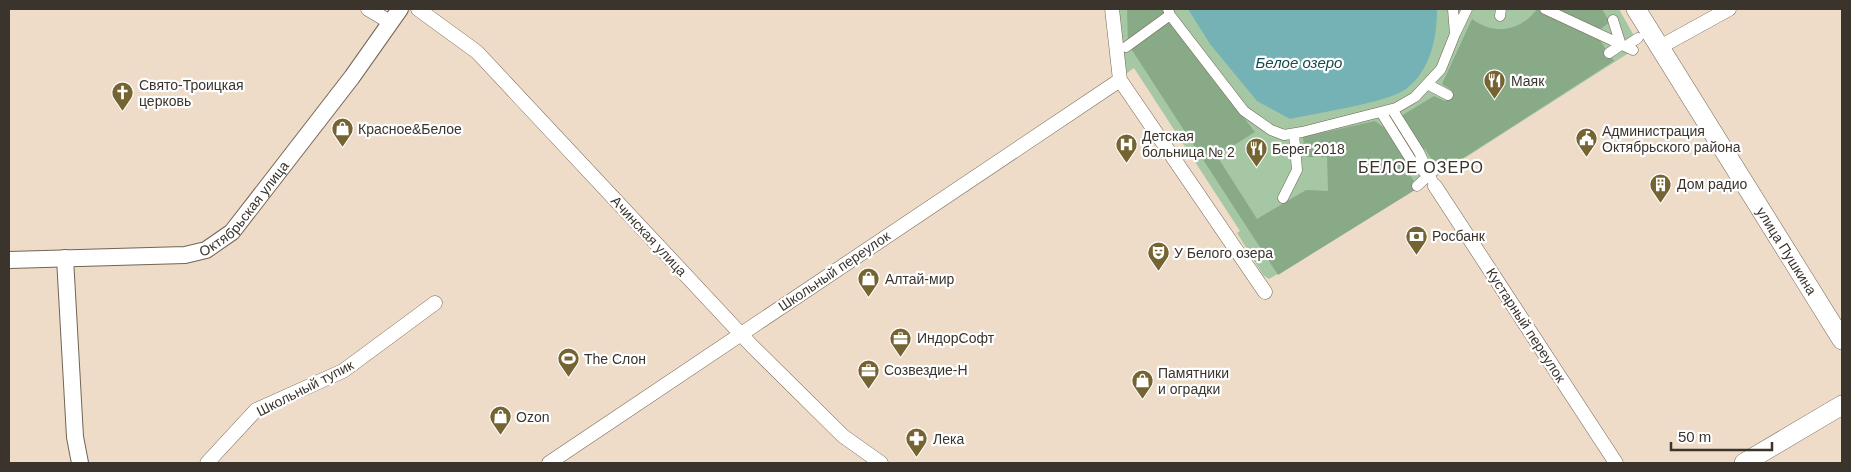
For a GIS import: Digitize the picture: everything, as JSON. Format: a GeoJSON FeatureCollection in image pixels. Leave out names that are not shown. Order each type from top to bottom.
{"type":"FeatureCollection","features":[{"type":"Feature","properties":{"kind":"main road","name":"улица Пушкина"},"geometry":{"type":"LineString","coordinates":[[1636,9],[1842,340]]}},
{"type":"Feature","properties":{"kind":"main road"},"geometry":{"type":"LineString","coordinates":[[1744,463],[1842,405]]}},
{"type":"Feature","properties":{"kind":"street"},"geometry":{"type":"LineString","coordinates":[[368,9],[395,15]]}},
{"type":"Feature","properties":{"kind":"street","name":"Ачинская улица"},"geometry":{"type":"LineString","coordinates":[[418,9],[477,52],[740,333],[843,436],[881,463]]}},
{"type":"Feature","properties":{"kind":"street"},"geometry":{"type":"LineString","coordinates":[[1112,9],[1120,80],[1265,292]]}},
{"type":"Feature","properties":{"kind":"street"},"geometry":{"type":"LineString","coordinates":[[1453,9],[1455,34]]}},
{"type":"Feature","properties":{"kind":"street"},"geometry":{"type":"LineString","coordinates":[[1126,47],[1169,12],[1179,31],[1237,106],[1271,130],[1284,135],[1294,134],[1382,120],[1393,110],[1415,97],[1441,69],[1455,34],[1468,9]]}},
{"type":"Feature","properties":{"kind":"street"},"geometry":{"type":"LineString","coordinates":[[1545,9],[1600,35],[1629,42],[1609,53]]}},
{"type":"Feature","properties":{"kind":"street"},"geometry":{"type":"LineString","coordinates":[[1660,47],[1729,9]]}},
{"type":"Feature","properties":{"kind":"street","name":"Октябрьская улица"},"geometry":{"type":"LineString","coordinates":[[9,260],[185,254],[206,250],[232,232],[352,77],[395,15]]}},
{"type":"Feature","properties":{"kind":"street","name":"Школьный переулок"},"geometry":{"type":"LineString","coordinates":[[549,463],[740,333],[1120,80]]}},
{"type":"Feature","properties":{"kind":"street"},"geometry":{"type":"LineString","coordinates":[[1427,84],[1448,95]]}},
{"type":"Feature","properties":{"kind":"street"},"geometry":{"type":"LineString","coordinates":[[1393,110],[1415,157],[1431,181]]}},
{"type":"Feature","properties":{"kind":"street"},"geometry":{"type":"LineString","coordinates":[[1382,120],[1394,136],[1415,157]]}},
{"type":"Feature","properties":{"kind":"street"},"geometry":{"type":"LineString","coordinates":[[1282,198],[1301,170],[1294,134]]}},
{"type":"Feature","properties":{"kind":"street"},"geometry":{"type":"LineString","coordinates":[[1417,186],[1431,181],[1437,168]]}},
{"type":"Feature","properties":{"kind":"street","name":"Кустарный переулок"},"geometry":{"type":"LineString","coordinates":[[1431,181],[1616,463]]}},
{"type":"Feature","properties":{"kind":"street"},"geometry":{"type":"LineString","coordinates":[[65,258],[76,437],[80,463]]}},
{"type":"Feature","properties":{"kind":"street","name":"Школьный тупик"},"geometry":{"type":"LineString","coordinates":[[207,463],[256,410],[343,372],[435,303]]}},
{"type":"Feature","properties":{"kind":"green space"},"geometry":{"type":"Polygon","coordinates":[[[1119,9],[1619,9],[1638,43],[1635,49],[1418,188],[1269,279],[1263,275],[1237,233],[1240,231],[1134,68],[1127,73],[1124,64],[1119,9]]]}},
{"type":"Feature","properties":{"kind":"green space"},"geometry":{"type":"Polygon","coordinates":[[[1127,9],[1163,9],[1166,18],[1255,132],[1217,156],[1257,219],[1306,190],[1328,191],[1327,157],[1305,157],[1303,137],[1375,121],[1390,132],[1407,160],[1403,163],[1418,188],[1278,275],[1128,44],[1127,9]]]}},
{"type":"Feature","properties":{"kind":"green space"},"geometry":{"type":"Polygon","coordinates":[[[1537,9],[1602,9],[1610,22],[1595,33],[1614,61],[1440,173],[1425,149],[1422,151],[1401,116],[1434,96],[1445,101],[1451,90],[1442,84],[1472,19],[1490,28],[1507,29],[1523,22],[1537,9]]]}},
{"type":"Feature","properties":{"kind":"water","name":"Белое озеро"},"geometry":{"type":"Polygon","coordinates":[[[1188,9],[1437,9],[1434,42],[1427,63],[1415,81],[1406,89],[1384,99],[1290,119],[1257,101],[1210,44],[1188,9]]]}},
{"type":"Feature","properties":{"kind":"place","name":"Маяк"},"geometry":{"type":"Point","coordinates":[1495,100]}},
{"type":"Feature","properties":{"kind":"place","name":"Свято-Троицкая церковь"},"geometry":{"type":"Point","coordinates":[123,112]}},
{"type":"Feature","properties":{"kind":"place","name":"Красное&Белое"},"geometry":{"type":"Point","coordinates":[342,148]}},
{"type":"Feature","properties":{"kind":"place","name":"Администрация Октябрьского района"},"geometry":{"type":"Point","coordinates":[1586,158]}},
{"type":"Feature","properties":{"kind":"place","name":"Детская больница № 2"},"geometry":{"type":"Point","coordinates":[1126,163]}},
{"type":"Feature","properties":{"kind":"place","name":"Берег 2018"},"geometry":{"type":"Point","coordinates":[1256,168]}},
{"type":"Feature","properties":{"kind":"place","name":"Дом радио"},"geometry":{"type":"Point","coordinates":[1661,203]}},
{"type":"Feature","properties":{"kind":"place","name":"Росбанк"},"geometry":{"type":"Point","coordinates":[1416,255]}},
{"type":"Feature","properties":{"kind":"place","name":"У Белого озера"},"geometry":{"type":"Point","coordinates":[1158,272]}},
{"type":"Feature","properties":{"kind":"place","name":"Алтай-мир"},"geometry":{"type":"Point","coordinates":[869,298]}},
{"type":"Feature","properties":{"kind":"place","name":"ИндорСофт"},"geometry":{"type":"Point","coordinates":[901,357]}},
{"type":"Feature","properties":{"kind":"place","name":"The Слон"},"geometry":{"type":"Point","coordinates":[568,378]}},
{"type":"Feature","properties":{"kind":"place","name":"Созвездие-Н"},"geometry":{"type":"Point","coordinates":[868,389]}},
{"type":"Feature","properties":{"kind":"place","name":"Памятники и оградки"},"geometry":{"type":"Point","coordinates":[1142,400]}},
{"type":"Feature","properties":{"kind":"place","name":"Ozon"},"geometry":{"type":"Point","coordinates":[500,436]}},
{"type":"Feature","properties":{"kind":"place","name":"Лека"},"geometry":{"type":"Point","coordinates":[917,458]}},
{"type":"Feature","properties":{"kind":"district","name":"БЕЛОЕ ОЗЕРО"},"geometry":{"type":"Point","coordinates":[1421,167]}}]}
